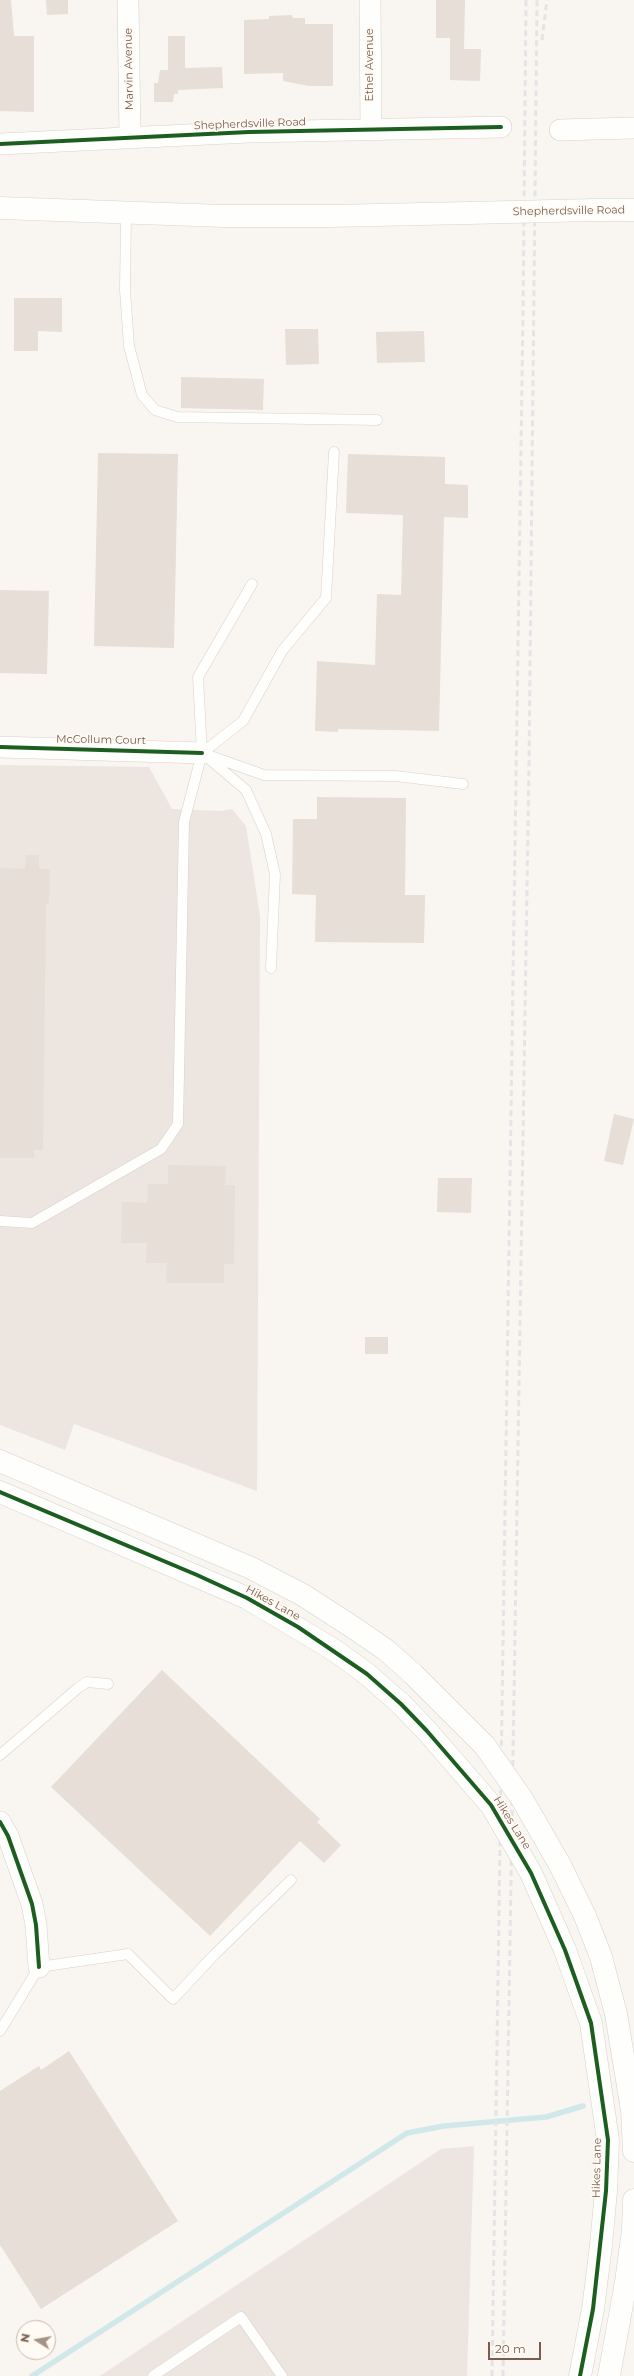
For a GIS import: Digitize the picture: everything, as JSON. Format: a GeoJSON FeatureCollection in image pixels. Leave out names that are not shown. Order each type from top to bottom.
{"type":"FeatureCollection","features":[{"type":"Feature","properties":{"kind":"street","name":"Marvin Avenue"},"geometry":{"type":"LineString","coordinates":[[128,0],[130,138]]}},
{"type":"Feature","properties":{"kind":"street","name":"Ethel Avenue"},"geometry":{"type":"LineString","coordinates":[[370,0],[371,130]]}},
{"type":"Feature","properties":{"kind":"street","name":"Shepherdsville Road"},"geometry":{"type":"LineString","coordinates":[[0,144],[130,138],[501,127]]}},
{"type":"Feature","properties":{"kind":"street"},"geometry":{"type":"LineString","coordinates":[[560,130],[634,128]]}},
{"type":"Feature","properties":{"kind":"street","name":"Shepherdsville Road"},"geometry":{"type":"LineString","coordinates":[[0,208],[126,213],[316,216],[634,210]]}},
{"type":"Feature","properties":{"kind":"street","name":"McCollum Court"},"geometry":{"type":"LineString","coordinates":[[0,748],[202,753]]}},
{"type":"Feature","properties":{"kind":"street","name":"Hikes Lane"},"geometry":{"type":"LineString","coordinates":[[0,1461],[251,1568],[303,1595],[386,1650],[413,1674],[485,1746],[522,1799],[560,1865],[585,1916],[601,1957],[616,2014],[632,2110],[634,2151]]}},
{"type":"Feature","properties":{"kind":"street","name":"Hikes Lane"},"geometry":{"type":"LineString","coordinates":[[0,1492],[247,1598],[334,1650],[367,1674],[401,1704],[427,1731],[492,1805],[531,1873],[565,1950],[591,2024],[608,2140],[606,2191],[601,2245],[593,2309],[580,2376]]}},
{"type":"Feature","properties":{"kind":"street"},"geometry":{"type":"LineString","coordinates":[[1,1826],[32,1904],[36,1925],[39,1967]]}},
{"type":"Feature","properties":{"kind":"street"},"geometry":{"type":"LineString","coordinates":[[609,2376],[626,2282],[633,2230],[634,2200]]}},
{"type":"Feature","properties":{"kind":"lane"},"geometry":{"type":"LineString","coordinates":[[126,213],[124,290],[129,346],[142,395],[155,410],[177,417],[377,420]]}},
{"type":"Feature","properties":{"kind":"lane"},"geometry":{"type":"LineString","coordinates":[[202,753],[243,721],[282,651],[326,598],[334,452]]}},
{"type":"Feature","properties":{"kind":"lane"},"geometry":{"type":"LineString","coordinates":[[0,1221],[32,1223],[160,1149],[178,1124],[184,822],[202,753],[198,677],[252,584]]}},
{"type":"Feature","properties":{"kind":"lane"},"geometry":{"type":"LineString","coordinates":[[202,753],[264,775],[396,776],[463,784]]}},
{"type":"Feature","properties":{"kind":"lane"},"geometry":{"type":"LineString","coordinates":[[202,753],[246,790],[266,834],[275,874],[271,968]]}},
{"type":"Feature","properties":{"kind":"lane"},"geometry":{"type":"LineString","coordinates":[[0,1755],[87,1682],[108,1684]]}},
{"type":"Feature","properties":{"kind":"lane"},"geometry":{"type":"LineString","coordinates":[[1,2026],[39,1967],[128,1954],[173,1999],[213,1956],[291,1880]]}},
{"type":"Feature","properties":{"kind":"lane"},"geometry":{"type":"LineString","coordinates":[[153,2376],[241,2317],[282,2376]]}},
{"type":"Feature","properties":{"kind":"shaded area"},"geometry":{"type":"Polygon","coordinates":[[[0,765],[149,767],[172,809],[221,811],[232,809],[246,826],[260,916],[257,1491],[74,1424],[65,1450],[0,1425],[0,765]]]}},
{"type":"Feature","properties":{"kind":"shaded area"},"geometry":{"type":"Polygon","coordinates":[[[474,2146],[467,2376],[100,2376],[441,2149],[474,2146]]]}},
{"type":"Feature","properties":{"kind":"building"},"geometry":{"type":"Polygon","coordinates":[[[0,0],[11,0],[14,36],[34,36],[34,112],[0,111],[0,0]]]}},
{"type":"Feature","properties":{"kind":"building"},"geometry":{"type":"Polygon","coordinates":[[[46,0],[68,0],[68,14],[47,15],[46,0]]]}},
{"type":"Feature","properties":{"kind":"building"},"geometry":{"type":"Polygon","coordinates":[[[436,0],[465,0],[464,49],[481,49],[480,81],[450,80],[450,38],[436,38],[436,0]]]}},
{"type":"Feature","properties":{"kind":"building"},"geometry":{"type":"Polygon","coordinates":[[[292,15],[293,18],[305,18],[305,24],[333,24],[333,86],[309,86],[283,81],[283,73],[244,74],[244,20],[269,19],[269,16],[292,15]]]}},
{"type":"Feature","properties":{"kind":"building"},"geometry":{"type":"Polygon","coordinates":[[[168,36],[185,36],[185,68],[222,67],[223,88],[178,90],[178,94],[174,94],[173,102],[154,102],[154,83],[158,83],[160,70],[168,70],[168,36]]]}},
{"type":"Feature","properties":{"kind":"building"},"geometry":{"type":"Polygon","coordinates":[[[14,298],[62,298],[62,332],[38,331],[38,351],[14,351],[14,298]]]}},
{"type":"Feature","properties":{"kind":"building"},"geometry":{"type":"Polygon","coordinates":[[[285,329],[318,329],[319,364],[286,365],[285,329]]]}},
{"type":"Feature","properties":{"kind":"building"},"geometry":{"type":"Polygon","coordinates":[[[424,331],[425,362],[377,363],[376,332],[424,331]]]}},
{"type":"Feature","properties":{"kind":"building"},"geometry":{"type":"Polygon","coordinates":[[[181,377],[264,379],[263,410],[181,408],[181,377]]]}},
{"type":"Feature","properties":{"kind":"building"},"geometry":{"type":"Polygon","coordinates":[[[98,453],[178,454],[174,648],[94,646],[98,453]]]}},
{"type":"Feature","properties":{"kind":"building"},"geometry":{"type":"Polygon","coordinates":[[[348,454],[445,457],[445,484],[468,485],[468,518],[444,517],[439,731],[338,729],[338,732],[315,731],[317,661],[375,665],[377,594],[401,595],[403,515],[346,513],[348,454]]]}},
{"type":"Feature","properties":{"kind":"building"},"geometry":{"type":"Polygon","coordinates":[[[0,590],[49,591],[47,674],[0,673],[0,590]]]}},
{"type":"Feature","properties":{"kind":"building"},"geometry":{"type":"Polygon","coordinates":[[[317,797],[406,798],[405,895],[425,895],[424,943],[315,942],[316,895],[292,894],[293,819],[317,819],[317,797]]]}},
{"type":"Feature","properties":{"kind":"building"},"geometry":{"type":"Polygon","coordinates":[[[26,855],[39,855],[39,869],[50,869],[49,904],[46,904],[43,1150],[34,1150],[34,1158],[0,1158],[0,868],[25,869],[26,855]]]}},
{"type":"Feature","properties":{"kind":"building"},"geometry":{"type":"Polygon","coordinates":[[[614,1114],[634,1119],[623,1165],[604,1161],[614,1114]]]}},
{"type":"Feature","properties":{"kind":"building"},"geometry":{"type":"Polygon","coordinates":[[[168,1165],[226,1166],[225,1185],[235,1185],[234,1264],[224,1264],[224,1283],[166,1283],[167,1263],[146,1263],[147,1243],[121,1243],[122,1202],[147,1203],[148,1184],[168,1184],[168,1165]]]}},
{"type":"Feature","properties":{"kind":"building"},"geometry":{"type":"Polygon","coordinates":[[[438,1178],[472,1178],[471,1213],[437,1212],[438,1178]]]}},
{"type":"Feature","properties":{"kind":"building"},"geometry":{"type":"Polygon","coordinates":[[[365,1337],[388,1337],[388,1354],[365,1354],[365,1337]]]}},
{"type":"Feature","properties":{"kind":"building"},"geometry":{"type":"Polygon","coordinates":[[[162,1670],[320,1819],[317,1822],[341,1845],[324,1863],[300,1841],[210,1936],[51,1787],[162,1670]]]}},
{"type":"Feature","properties":{"kind":"building"},"geometry":{"type":"Polygon","coordinates":[[[69,2051],[178,2221],[41,2309],[0,2245],[0,2091],[39,2066],[41,2070],[69,2051]]]}},
{"type":"Feature","properties":{"kind":"waterway"},"geometry":{"type":"LineString","coordinates":[[32,2376],[407,2133],[444,2126],[546,2117],[583,2106]]}},
{"type":"Feature","properties":{"kind":"railway"},"geometry":{"type":"LineString","coordinates":[[492,2376],[523,314],[526,0]]}},
{"type":"Feature","properties":{"kind":"railway"},"geometry":{"type":"LineString","coordinates":[[503,2376],[529,765],[537,0]]}},
{"type":"Feature","properties":{"kind":"railway"},"geometry":{"type":"LineString","coordinates":[[542,40],[547,0]]}},
{"type":"Feature","properties":{"kind":"cycle path"},"geometry":{"type":"LineString","coordinates":[[0,144],[249,132],[501,127]]}},
{"type":"Feature","properties":{"kind":"cycle path"},"geometry":{"type":"LineString","coordinates":[[0,747],[202,753]]}},
{"type":"Feature","properties":{"kind":"cycle path"},"geometry":{"type":"LineString","coordinates":[[0,1492],[197,1575],[247,1598],[298,1627],[367,1674],[401,1704],[427,1731],[491,1805],[531,1873],[565,1950],[591,2023],[608,2140],[606,2191],[593,2309],[580,2376]]}},
{"type":"Feature","properties":{"kind":"cycle path"},"geometry":{"type":"LineString","coordinates":[[0,1822],[8,1836],[32,1904],[36,1925],[39,1967]]}}]}
